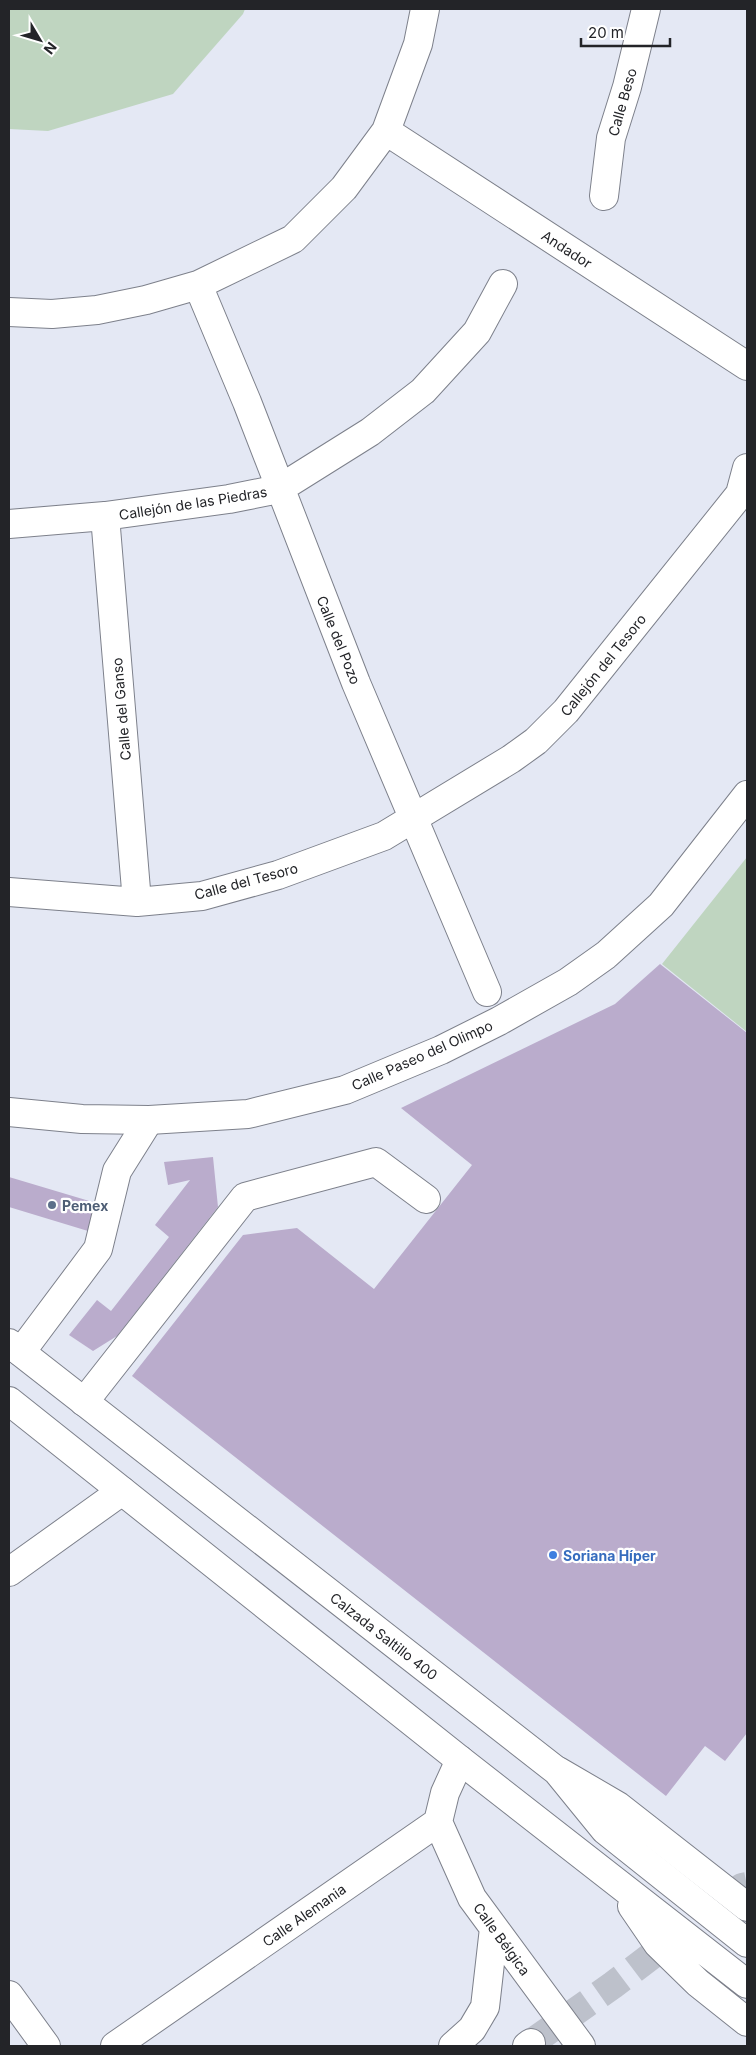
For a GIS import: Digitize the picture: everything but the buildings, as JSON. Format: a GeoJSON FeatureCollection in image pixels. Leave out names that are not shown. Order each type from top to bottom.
{"type":"FeatureCollection","features":[{"type":"Feature","properties":{"kind":"street"},"geometry":{"type":"LineString","coordinates":[[9,312],[52,314],[97,310],[146,300],[198,285],[293,239],[344,188],[386,131],[418,44],[425,9]]}},
{"type":"Feature","properties":{"kind":"street","name":"Calle Beso"},"geometry":{"type":"LineString","coordinates":[[604,196],[611,138],[627,88],[646,9]]}},
{"type":"Feature","properties":{"kind":"street","name":"Andador"},"geometry":{"type":"LineString","coordinates":[[386,131],[747,366]]}},
{"type":"Feature","properties":{"kind":"street","name":"Callejón de las Piedras"},"geometry":{"type":"LineString","coordinates":[[9,524],[105,516],[229,499],[279,489],[370,432],[423,391],[477,332],[503,284]]}},
{"type":"Feature","properties":{"kind":"street","name":"Calle del Pozo"},"geometry":{"type":"LineString","coordinates":[[198,285],[247,402],[279,489],[356,683],[487,992]]}},
{"type":"Feature","properties":{"kind":"street","name":"Callejón del Tesoro"},"geometry":{"type":"LineString","coordinates":[[412,817],[510,760],[536,741],[566,711],[740,494],[747,468]]}},
{"type":"Feature","properties":{"kind":"street","name":"Calle del Ganso"},"geometry":{"type":"LineString","coordinates":[[105,516],[137,902]]}},
{"type":"Feature","properties":{"kind":"street","name":"Calle Paseo del Olimpo"},"geometry":{"type":"LineString","coordinates":[[9,1112],[82,1119],[150,1120],[248,1114],[345,1090],[441,1050],[499,1021],[568,982],[606,955],[660,905],[747,795]]}},
{"type":"Feature","properties":{"kind":"street","name":"Calle del Tesoro"},"geometry":{"type":"LineString","coordinates":[[9,892],[137,902],[202,896],[278,875],[384,836],[412,817]]}},
{"type":"Feature","properties":{"kind":"street"},"geometry":{"type":"LineString","coordinates":[[15,1347],[98,1249],[117,1171],[150,1120]]}},
{"type":"Feature","properties":{"kind":"street"},"geometry":{"type":"LineString","coordinates":[[84,1402],[245,1197],[376,1162],[426,1199]]}},
{"type":"Feature","properties":{"kind":"street","name":"Calzada Saltillo 400"},"geometry":{"type":"LineString","coordinates":[[15,1347],[557,1771],[605,1830],[747,1943]]}},
{"type":"Feature","properties":{"kind":"street"},"geometry":{"type":"LineString","coordinates":[[9,1401],[460,1760],[740,1979]]}},
{"type":"Feature","properties":{"kind":"street"},"geometry":{"type":"LineString","coordinates":[[9,1572],[122,1490]]}},
{"type":"Feature","properties":{"kind":"street"},"geometry":{"type":"LineString","coordinates":[[438,1822],[445,1793],[460,1760]]}},
{"type":"Feature","properties":{"kind":"street"},"geometry":{"type":"LineString","coordinates":[[557,1771],[618,1806],[747,1907]]}},
{"type":"Feature","properties":{"kind":"street","name":"Calle Bélgica"},"geometry":{"type":"LineString","coordinates":[[438,1822],[472,1898],[581,2046]]}},
{"type":"Feature","properties":{"kind":"street","name":"Calle Alemania"},"geometry":{"type":"LineString","coordinates":[[115,2046],[438,1822]]}},
{"type":"Feature","properties":{"kind":"street"},"geometry":{"type":"LineString","coordinates":[[614,1880],[658,1944],[698,1983],[747,2022]]}},
{"type":"Feature","properties":{"kind":"street"},"geometry":{"type":"LineString","coordinates":[[453,2046],[472,2029],[485,2007],[494,1928]]}},
{"type":"Feature","properties":{"kind":"street"},"geometry":{"type":"LineString","coordinates":[[9,1995],[46,2046]]}},
{"type":"Feature","properties":{"kind":"green space"},"geometry":{"type":"Polygon","coordinates":[[[9,9],[245,9],[243,14],[173,94],[48,131],[9,129],[9,9]]]}},
{"type":"Feature","properties":{"kind":"green space"},"geometry":{"type":"Polygon","coordinates":[[[747,857],[747,1032],[662,964],[747,857]]]}},
{"type":"Feature","properties":{"kind":"tunnel"},"geometry":{"type":"LineString","coordinates":[[531,2043],[613,1985],[742,1887],[747,1886]]}},
{"type":"Feature","properties":{"kind":"place","name":"Pemex"},"geometry":{"type":"Point","coordinates":[52,1205]}},
{"type":"Feature","properties":{"kind":"place","name":"Soriana Híper"},"geometry":{"type":"Point","coordinates":[553,1555]}}]}
